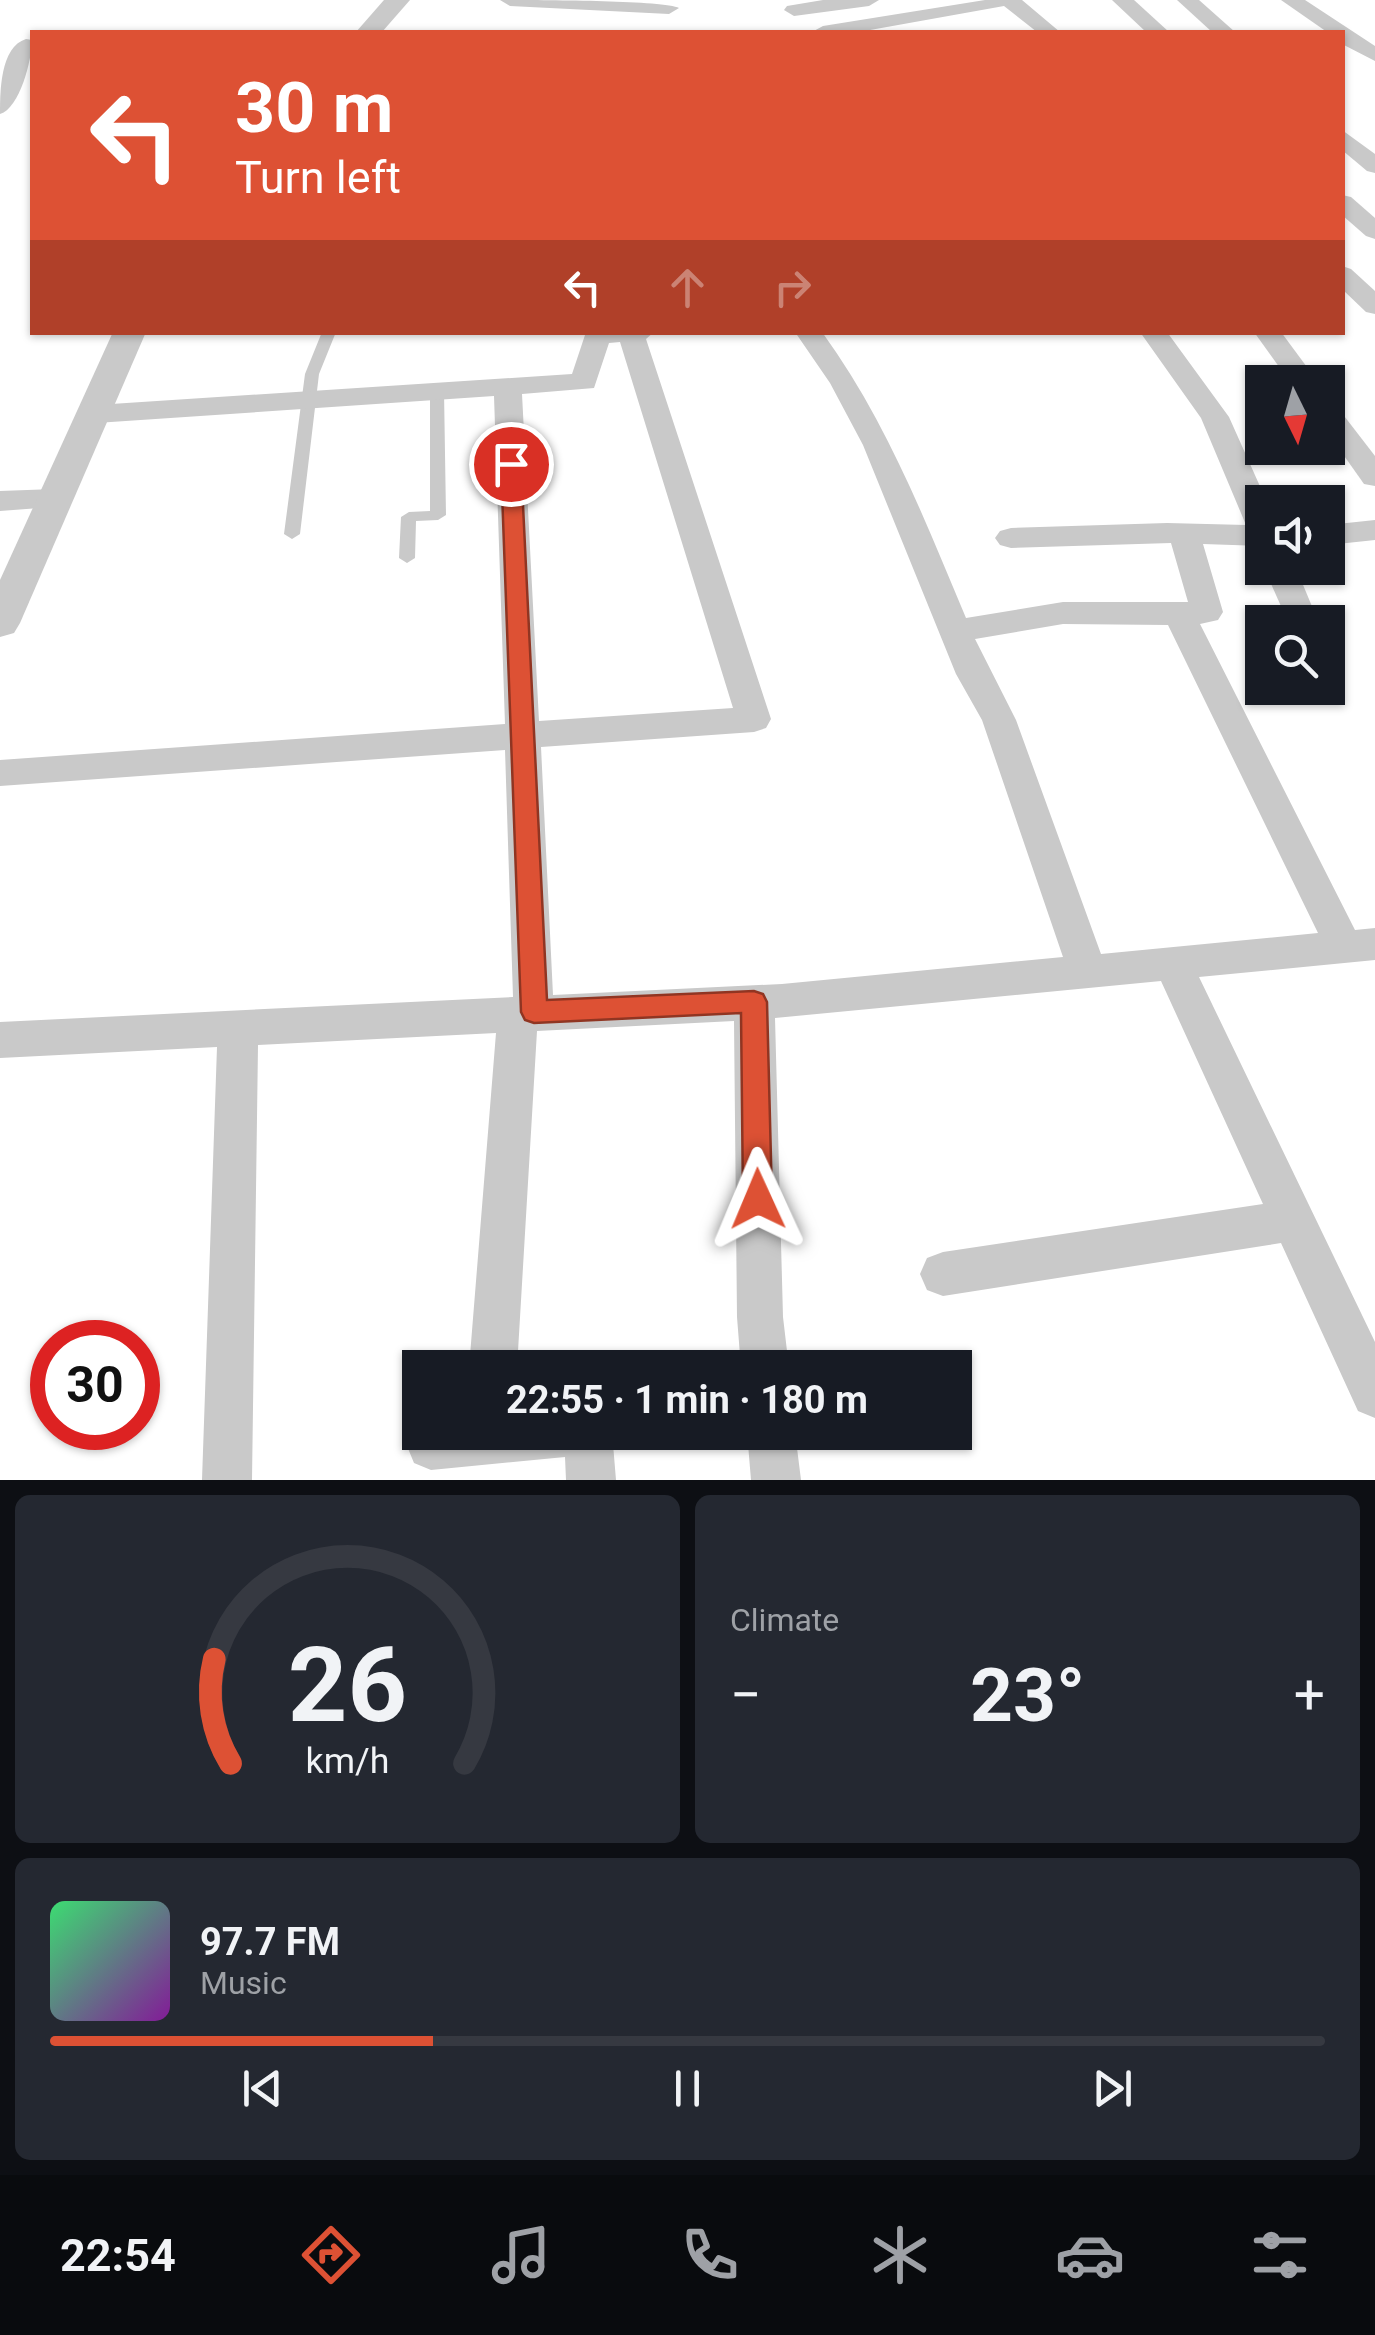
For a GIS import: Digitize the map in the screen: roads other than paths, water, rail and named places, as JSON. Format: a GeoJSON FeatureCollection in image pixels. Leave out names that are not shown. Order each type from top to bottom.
{"type":"FeatureCollection","features":[{"type":"Feature","properties":{"kind":"street"},"geometry":{"type":"LineString","coordinates":[[370,30],[398,0]]}},
{"type":"Feature","properties":{"kind":"street"},"geometry":{"type":"LineString","coordinates":[[510,0],[669,8]]}},
{"type":"Feature","properties":{"kind":"street"},"geometry":{"type":"LineString","coordinates":[[794,10],[869,0]]}},
{"type":"Feature","properties":{"kind":"street"},"geometry":{"type":"LineString","coordinates":[[1122,0],[1156,30]]}},
{"type":"Feature","properties":{"kind":"street"},"geometry":{"type":"LineString","coordinates":[[1186,0],[1222,30]]}},
{"type":"Feature","properties":{"kind":"street"},"geometry":{"type":"LineString","coordinates":[[1292,0],[1337,30]]}},
{"type":"Feature","properties":{"kind":"street"},"geometry":{"type":"LineString","coordinates":[[849,30],[901,26],[997,1],[1045,30]]}},
{"type":"Feature","properties":{"kind":"street"},"geometry":{"type":"LineString","coordinates":[[1345,35],[1375,55]]}},
{"type":"Feature","properties":{"kind":"street"},"geometry":{"type":"LineString","coordinates":[[0,108],[26,45]]}},
{"type":"Feature","properties":{"kind":"street"},"geometry":{"type":"LineString","coordinates":[[1345,140],[1375,166]]}},
{"type":"Feature","properties":{"kind":"street"},"geometry":{"type":"LineString","coordinates":[[1345,205],[1375,232]]}},
{"type":"Feature","properties":{"kind":"street"},"geometry":{"type":"LineString","coordinates":[[1345,277],[1375,306]]}},
{"type":"Feature","properties":{"kind":"street"},"geometry":{"type":"LineString","coordinates":[[0,623],[129,335]]}},
{"type":"Feature","properties":{"kind":"street"},"geometry":{"type":"LineString","coordinates":[[96,414],[584,382],[598,335]]}},
{"type":"Feature","properties":{"kind":"street"},"geometry":{"type":"LineString","coordinates":[[0,773],[754,719],[631,335]]}},
{"type":"Feature","properties":{"kind":"street"},"geometry":{"type":"LineString","coordinates":[[810,335],[844,382],[878,444],[956,631],[999,720],[1088,973]]}},
{"type":"Feature","properties":{"kind":"street"},"geometry":{"type":"LineString","coordinates":[[1155,335],[1214,416],[1245,488]]}},
{"type":"Feature","properties":{"kind":"street"},"geometry":{"type":"LineString","coordinates":[[1269,335],[1291,365]]}},
{"type":"Feature","properties":{"kind":"street"},"geometry":{"type":"LineString","coordinates":[[494,1350],[526,1012],[522,734],[508,387]]}},
{"type":"Feature","properties":{"kind":"street"},"geometry":{"type":"LineString","coordinates":[[1345,437],[1375,477]]}},
{"type":"Feature","properties":{"kind":"street"},"geometry":{"type":"LineString","coordinates":[[0,502],[55,499]]}},
{"type":"Feature","properties":{"kind":"street"},"geometry":{"type":"LineString","coordinates":[[1345,533],[1375,530]]}},
{"type":"Feature","properties":{"kind":"street"},"geometry":{"type":"LineString","coordinates":[[956,631],[1063,614],[1208,612],[1184,534]]}},
{"type":"Feature","properties":{"kind":"street"},"geometry":{"type":"LineString","coordinates":[[1011,538],[1245,536]]}},
{"type":"Feature","properties":{"kind":"street"},"geometry":{"type":"LineString","coordinates":[[1,1046],[238,1027],[754,1002],[1360,946],[1179,614]]}},
{"type":"Feature","properties":{"kind":"street"},"geometry":{"type":"LineString","coordinates":[[1173,964],[1375,1394]]}},
{"type":"Feature","properties":{"kind":"street"},"geometry":{"type":"LineString","coordinates":[[754,1002],[763,1350]]}},
{"type":"Feature","properties":{"kind":"street"},"geometry":{"type":"LineString","coordinates":[[227,1480],[238,1027]]}},
{"type":"Feature","properties":{"kind":"street"},"geometry":{"type":"LineString","coordinates":[[943,1274],[1293,1220]]}},
{"type":"Feature","properties":{"kind":"street"},"geometry":{"type":"LineString","coordinates":[[589,1450],[591,1480]]}},
{"type":"Feature","properties":{"kind":"street"},"geometry":{"type":"LineString","coordinates":[[773,1450],[776,1480]]}},
{"type":"Feature","properties":{"kind":"lane"},"geometry":{"type":"LineString","coordinates":[[292,534],[312,374],[328,335]]}},
{"type":"Feature","properties":{"kind":"lane"},"geometry":{"type":"LineString","coordinates":[[407,558],[408,516],[438,515],[438,392]]}}]}
